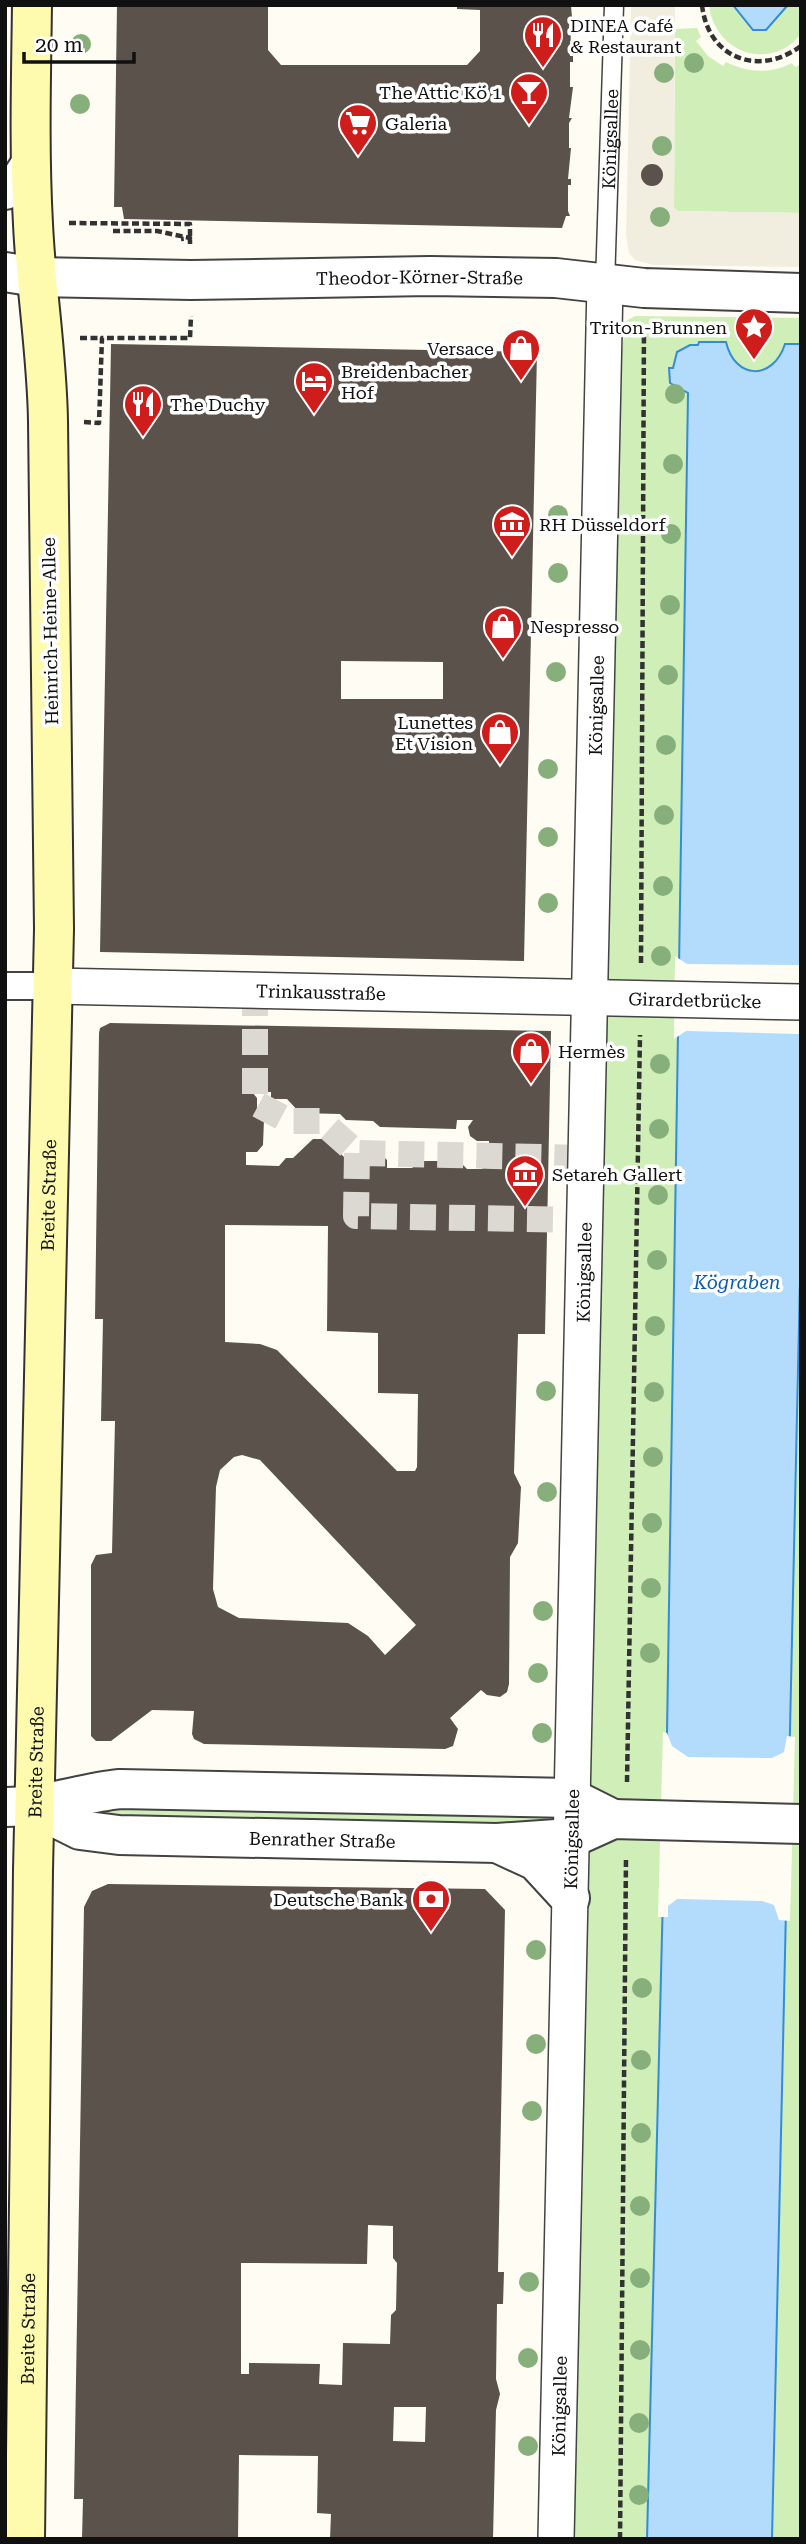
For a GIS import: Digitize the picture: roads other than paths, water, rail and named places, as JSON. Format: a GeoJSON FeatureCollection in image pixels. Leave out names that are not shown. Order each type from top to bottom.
{"type":"FeatureCollection","features":[{"type":"Feature","properties":{"kind":"main road","name":"Heinrich-Heine-Allee"},"geometry":{"type":"LineString","coordinates":[[32,5],[18,177],[33,223],[21,275],[46,348],[53,986]]}},
{"type":"Feature","properties":{"kind":"main road","name":"Breite Straße"},"geometry":{"type":"LineString","coordinates":[[25,2539],[20,1807],[53,986]]}},
{"type":"Feature","properties":{"kind":"street","name":"Theodor-Körner-Straße"},"geometry":{"type":"LineString","coordinates":[[21,275],[248,281],[430,276],[556,278],[644,288],[801,293]]}},
{"type":"Feature","properties":{"kind":"street","name":"Königsallee"},"geometry":{"type":"LineString","coordinates":[[556,2539],[605,284]]}},
{"type":"Feature","properties":{"kind":"street"},"geometry":{"type":"LineString","coordinates":[[5,986],[53,986]]}},
{"type":"Feature","properties":{"kind":"street","name":"Trinkausstraße"},"geometry":{"type":"LineString","coordinates":[[53,986],[588,998]]}},
{"type":"Feature","properties":{"kind":"street","name":"Girardetbrücke"},"geometry":{"type":"LineString","coordinates":[[588,998],[801,1002]]}},
{"type":"Feature","properties":{"kind":"street","name":"Benrather Straße"},"geometry":{"type":"LineString","coordinates":[[20,1807],[81,1793],[120,1789],[571,1798],[626,1819],[801,1824]]}},
{"type":"Feature","properties":{"kind":"street","name":"Benrather Straße"},"geometry":{"type":"LineString","coordinates":[[20,1807],[80,1830],[119,1835],[497,1843],[571,1838],[626,1819]]}},
{"type":"Feature","properties":{"kind":"street"},"geometry":{"type":"LineString","coordinates":[[497,1843],[536,1861],[569,1898]]}},
{"type":"Feature","properties":{"kind":"lane","name":"Königsallee"},"geometry":{"type":"LineString","coordinates":[[605,284],[614,5]]}},
{"type":"Feature","properties":{"kind":"water"},"geometry":{"type":"Polygon","coordinates":[[[733,5],[787,6],[766,30],[753,30],[733,5]]]}},
{"type":"Feature","properties":{"kind":"water","name":"Kögraben"},"geometry":{"type":"Polygon","coordinates":[[[699,342],[726,342],[737,364],[754,371],[772,365],[785,344],[801,344],[801,1235],[772,2539],[647,2539],[667,1733],[688,393],[670,383],[669,368],[673,368],[677,352],[690,345],[698,345],[699,342]]]}},
{"type":"Feature","properties":{"kind":"tunnel"},"geometry":{"type":"LineString","coordinates":[[255,990],[255,1103],[289,1121],[321,1121],[357,1153],[585,1158]]}},
{"type":"Feature","properties":{"kind":"tunnel"},"geometry":{"type":"LineString","coordinates":[[357,1153],[356,1216],[583,1220]]}},
{"type":"Feature","properties":{"kind":"place","name":"DINEA Café & Restaurant"},"geometry":{"type":"Point","coordinates":[543,69]}},
{"type":"Feature","properties":{"kind":"place","name":"The Attic Kö 1"},"geometry":{"type":"Point","coordinates":[529,126]}},
{"type":"Feature","properties":{"kind":"place","name":"Galeria"},"geometry":{"type":"Point","coordinates":[358,157]}},
{"type":"Feature","properties":{"kind":"place","name":"Triton-Brunnen"},"geometry":{"type":"Point","coordinates":[754,361]}},
{"type":"Feature","properties":{"kind":"place","name":"Versace"},"geometry":{"type":"Point","coordinates":[521,382]}},
{"type":"Feature","properties":{"kind":"place","name":"Breidenbacher Hof"},"geometry":{"type":"Point","coordinates":[314,415]}},
{"type":"Feature","properties":{"kind":"place","name":"The Duchy"},"geometry":{"type":"Point","coordinates":[143,438]}},
{"type":"Feature","properties":{"kind":"place","name":"RH Düsseldorf"},"geometry":{"type":"Point","coordinates":[512,558]}},
{"type":"Feature","properties":{"kind":"place","name":"Nespresso"},"geometry":{"type":"Point","coordinates":[503,660]}},
{"type":"Feature","properties":{"kind":"place","name":"Lunettes Et Vision"},"geometry":{"type":"Point","coordinates":[500,766]}},
{"type":"Feature","properties":{"kind":"place","name":"Hermès"},"geometry":{"type":"Point","coordinates":[531,1085]}},
{"type":"Feature","properties":{"kind":"place","name":"Setareh Gallert"},"geometry":{"type":"Point","coordinates":[525,1208]}},
{"type":"Feature","properties":{"kind":"place","name":"Deutsche Bank"},"geometry":{"type":"Point","coordinates":[431,1933]}}]}
